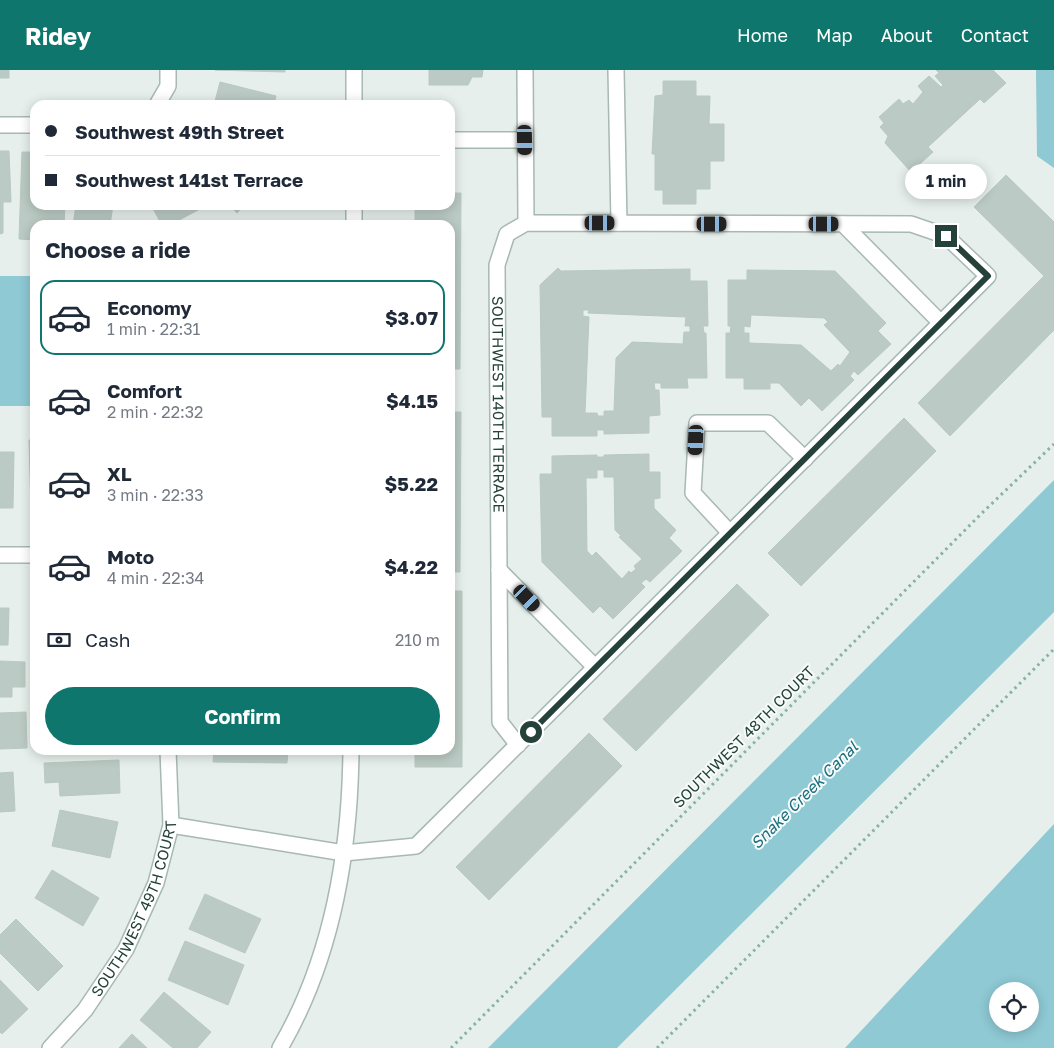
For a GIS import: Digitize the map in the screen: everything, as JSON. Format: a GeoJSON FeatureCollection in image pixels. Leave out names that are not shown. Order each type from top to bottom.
{"type":"FeatureCollection","features":[{"type":"Feature","properties":{"kind":"street"},"geometry":{"type":"LineString","coordinates":[[160,100],[168,86],[168,70]]}},
{"type":"Feature","properties":{"kind":"street"},"geometry":{"type":"LineString","coordinates":[[354,70],[354,100]]}},
{"type":"Feature","properties":{"kind":"street"},"geometry":{"type":"LineString","coordinates":[[171,825],[344,853],[416,846],[988,276],[946,236],[912,224],[526,223],[525,70]]}},
{"type":"Feature","properties":{"kind":"street"},"geometry":{"type":"LineString","coordinates":[[616,70],[618,224]]}},
{"type":"Feature","properties":{"kind":"street"},"geometry":{"type":"LineString","coordinates":[[0,125],[30,125]]}},
{"type":"Feature","properties":{"kind":"street"},"geometry":{"type":"LineString","coordinates":[[455,140],[525,140]]}},
{"type":"Feature","properties":{"kind":"street","name":"SOUTHWEST 140TH TERRACE"},"geometry":{"type":"LineString","coordinates":[[518,744],[500,722],[497,265],[507,234],[526,223]]}},
{"type":"Feature","properties":{"kind":"street"},"geometry":{"type":"LineString","coordinates":[[843,224],[941,323]]}},
{"type":"Feature","properties":{"kind":"street"},"geometry":{"type":"LineString","coordinates":[[730,533],[693,493],[697,423],[768,422],[805,459]]}},
{"type":"Feature","properties":{"kind":"street"},"geometry":{"type":"LineString","coordinates":[[0,555],[30,555]]}},
{"type":"Feature","properties":{"kind":"street"},"geometry":{"type":"LineString","coordinates":[[499,570],[595,667]]}},
{"type":"Feature","properties":{"kind":"street","name":"SOUTHWEST 49TH COURT"},"geometry":{"type":"LineString","coordinates":[[50,1048],[85,1010],[126,949],[156,883],[171,825],[168,755]]}},
{"type":"Feature","properties":{"kind":"street"},"geometry":{"type":"LineString","coordinates":[[280,1048],[311,988],[329,927],[344,853],[351,755]]}},
{"type":"Feature","properties":{"kind":"path","name":"SOUTHWEST 48TH COURT"},"geometry":{"type":"LineString","coordinates":[[451,1048],[967,528],[1054,444]]}},
{"type":"Feature","properties":{"kind":"path"},"geometry":{"type":"LineString","coordinates":[[657,1048],[1054,649]]}},
{"type":"Feature","properties":{"kind":"water"},"geometry":{"type":"Polygon","coordinates":[[[1036,70],[1054,70],[1054,168],[1037,156],[1036,70]]]}},
{"type":"Feature","properties":{"kind":"water"},"geometry":{"type":"Polygon","coordinates":[[[0,276],[30,276],[30,406],[0,406],[0,276]]]}},
{"type":"Feature","properties":{"kind":"water","name":"Snake Creek Canal"},"geometry":{"type":"Polygon","coordinates":[[[1054,480],[1054,612],[617,1048],[488,1048],[1054,480]]]}},
{"type":"Feature","properties":{"kind":"water"},"geometry":{"type":"Polygon","coordinates":[[[1054,824],[1054,1048],[845,1048],[1054,824]]]}},
{"type":"Feature","properties":{"kind":"building"},"geometry":{"type":"Polygon","coordinates":[[[0,70],[9,70],[9,78],[0,78],[0,70]]]}},
{"type":"Feature","properties":{"kind":"building"},"geometry":{"type":"Polygon","coordinates":[[[215,70],[285,70],[285,72],[215,70]]]}},
{"type":"Feature","properties":{"kind":"building"},"geometry":{"type":"Polygon","coordinates":[[[429,70],[483,70],[482,77],[472,77],[468,85],[429,85],[429,70]]]}},
{"type":"Feature","properties":{"kind":"building"},"geometry":{"type":"Polygon","coordinates":[[[936,70],[993,70],[1006,83],[984,103],[980,99],[928,147],[933,152],[911,172],[885,143],[888,136],[880,127],[884,123],[879,117],[899,99],[903,104],[909,100],[913,104],[923,92],[918,86],[929,76],[941,87],[943,85],[935,76],[939,73],[936,70]]]}},
{"type":"Feature","properties":{"kind":"building"},"geometry":{"type":"Polygon","coordinates":[[[663,81],[696,81],[696,96],[710,96],[709,124],[724,124],[724,161],[710,161],[710,189],[696,189],[696,204],[663,204],[663,190],[655,190],[655,154],[652,154],[655,96],[663,95],[663,81]]]}},
{"type":"Feature","properties":{"kind":"building"},"geometry":{"type":"Polygon","coordinates":[[[220,82],[276,96],[275,100],[215,100],[220,82]]]}},
{"type":"Feature","properties":{"kind":"building"},"geometry":{"type":"Polygon","coordinates":[[[0,151],[9,151],[11,202],[3,202],[3,233],[0,234],[0,151]]]}},
{"type":"Feature","properties":{"kind":"building"},"geometry":{"type":"Polygon","coordinates":[[[22,152],[30,152],[30,210],[65,210],[64,220],[30,220],[30,240],[19,239],[22,152]]]}},
{"type":"Feature","properties":{"kind":"building"},"geometry":{"type":"Polygon","coordinates":[[[1006,175],[1054,222],[1054,330],[950,436],[918,403],[1044,276],[974,207],[1006,175]]]}},
{"type":"Feature","properties":{"kind":"building"},"geometry":{"type":"Polygon","coordinates":[[[455,193],[461,193],[460,369],[455,369],[455,220],[415,220],[415,210],[455,210],[455,193]]]}},
{"type":"Feature","properties":{"kind":"building"},"geometry":{"type":"Polygon","coordinates":[[[75,210],[112,210],[111,220],[74,220],[75,210]]]}},
{"type":"Feature","properties":{"kind":"building"},"geometry":{"type":"Polygon","coordinates":[[[154,210],[198,210],[179,220],[159,220],[154,210]]]}},
{"type":"Feature","properties":{"kind":"building"},"geometry":{"type":"Polygon","coordinates":[[[558,268],[561,271],[690,269],[690,281],[707,281],[708,326],[703,326],[704,333],[706,333],[707,378],[687,378],[688,388],[661,388],[661,383],[654,383],[655,390],[659,390],[660,415],[649,416],[649,433],[604,434],[604,430],[597,430],[597,436],[552,436],[552,417],[542,417],[540,285],[558,268]],[[583,310],[583,316],[589,317],[585,413],[597,413],[598,416],[604,416],[604,411],[614,411],[616,358],[632,342],[683,344],[684,332],[690,332],[690,326],[685,326],[686,317],[588,313],[589,310],[583,310]]]}},
{"type":"Feature","properties":{"kind":"building"},"geometry":{"type":"Polygon","coordinates":[[[747,270],[835,271],[886,323],[878,331],[891,344],[858,375],[854,371],[850,376],[854,380],[822,411],[809,398],[801,406],[779,383],[770,383],[770,389],[744,389],[744,378],[726,378],[726,333],[730,333],[731,326],[728,326],[728,280],[747,280],[747,270]],[[751,315],[750,327],[744,326],[744,333],[749,333],[749,343],[801,345],[831,371],[838,364],[840,366],[850,352],[824,325],[828,322],[824,318],[751,315]]]}},
{"type":"Feature","properties":{"kind":"building"},"geometry":{"type":"Polygon","coordinates":[[[455,412],[461,412],[460,572],[455,572],[455,412]]]}},
{"type":"Feature","properties":{"kind":"building"},"geometry":{"type":"Polygon","coordinates":[[[904,418],[936,451],[801,586],[768,553],[904,418]]]}},
{"type":"Feature","properties":{"kind":"building"},"geometry":{"type":"Polygon","coordinates":[[[29,440],[30,440],[30,476],[29,440]]]}},
{"type":"Feature","properties":{"kind":"building"},"geometry":{"type":"Polygon","coordinates":[[[0,452],[14,452],[13,508],[0,508],[0,452]]]}},
{"type":"Feature","properties":{"kind":"building"},"geometry":{"type":"Polygon","coordinates":[[[649,454],[649,472],[660,472],[660,498],[654,499],[654,508],[676,530],[669,538],[682,551],[650,582],[646,579],[641,583],[645,587],[613,619],[600,606],[593,613],[542,562],[540,474],[552,474],[552,456],[597,455],[597,457],[604,457],[604,455],[649,454]],[[597,470],[597,478],[586,478],[587,551],[592,556],[596,552],[622,579],[629,571],[631,573],[636,569],[634,566],[642,559],[619,537],[621,536],[615,530],[614,477],[604,477],[604,470],[597,470]]]}},
{"type":"Feature","properties":{"kind":"building"},"geometry":{"type":"Polygon","coordinates":[[[737,584],[769,615],[636,751],[603,719],[737,584]]]}},
{"type":"Feature","properties":{"kind":"building"},"geometry":{"type":"Polygon","coordinates":[[[455,591],[462,591],[462,767],[415,767],[415,755],[455,755],[455,591]]]}},
{"type":"Feature","properties":{"kind":"building"},"geometry":{"type":"Polygon","coordinates":[[[0,608],[9,608],[8,645],[0,645],[0,608]]]}},
{"type":"Feature","properties":{"kind":"building"},"geometry":{"type":"Polygon","coordinates":[[[0,661],[25,662],[25,687],[12,687],[12,697],[0,697],[0,661]]]}},
{"type":"Feature","properties":{"kind":"building"},"geometry":{"type":"Polygon","coordinates":[[[26,712],[27,748],[0,749],[0,713],[26,712]]]}},
{"type":"Feature","properties":{"kind":"building"},"geometry":{"type":"Polygon","coordinates":[[[589,733],[622,766],[489,900],[456,867],[589,733]]]}},
{"type":"Feature","properties":{"kind":"building"},"geometry":{"type":"Polygon","coordinates":[[[214,755],[288,755],[287,763],[213,762],[214,755]]]}},
{"type":"Feature","properties":{"kind":"building"},"geometry":{"type":"Polygon","coordinates":[[[119,760],[120,793],[60,796],[59,782],[45,783],[44,763],[119,760]]]}},
{"type":"Feature","properties":{"kind":"building"},"geometry":{"type":"Polygon","coordinates":[[[13,772],[15,811],[0,812],[0,773],[13,772]]]}},
{"type":"Feature","properties":{"kind":"building"},"geometry":{"type":"Polygon","coordinates":[[[60,810],[118,822],[110,858],[52,846],[60,810]]]}},
{"type":"Feature","properties":{"kind":"building"},"geometry":{"type":"Polygon","coordinates":[[[52,870],[99,898],[83,926],[35,898],[52,870]]]}},
{"type":"Feature","properties":{"kind":"building"},"geometry":{"type":"Polygon","coordinates":[[[205,894],[261,919],[245,953],[189,929],[205,894]]]}},
{"type":"Feature","properties":{"kind":"building"},"geometry":{"type":"Polygon","coordinates":[[[16,919],[63,966],[38,991],[0,953],[0,935],[16,919]]]}},
{"type":"Feature","properties":{"kind":"building"},"geometry":{"type":"Polygon","coordinates":[[[185,941],[244,965],[228,1005],[168,980],[185,941]]]}},
{"type":"Feature","properties":{"kind":"building"},"geometry":{"type":"Polygon","coordinates":[[[0,980],[28,1009],[2,1034],[0,1032],[0,980]]]}},
{"type":"Feature","properties":{"kind":"building"},"geometry":{"type":"Polygon","coordinates":[[[164,992],[211,1032],[197,1048],[173,1048],[140,1020],[164,992]]]}},
{"type":"Feature","properties":{"kind":"building"},"geometry":{"type":"Polygon","coordinates":[[[132,1034],[147,1048],[119,1048],[132,1034]]]}},
{"type":"Feature","properties":{"kind":"route"},"geometry":{"type":"LineString","coordinates":[[531,732],[988,276],[946,236]]}}]}
